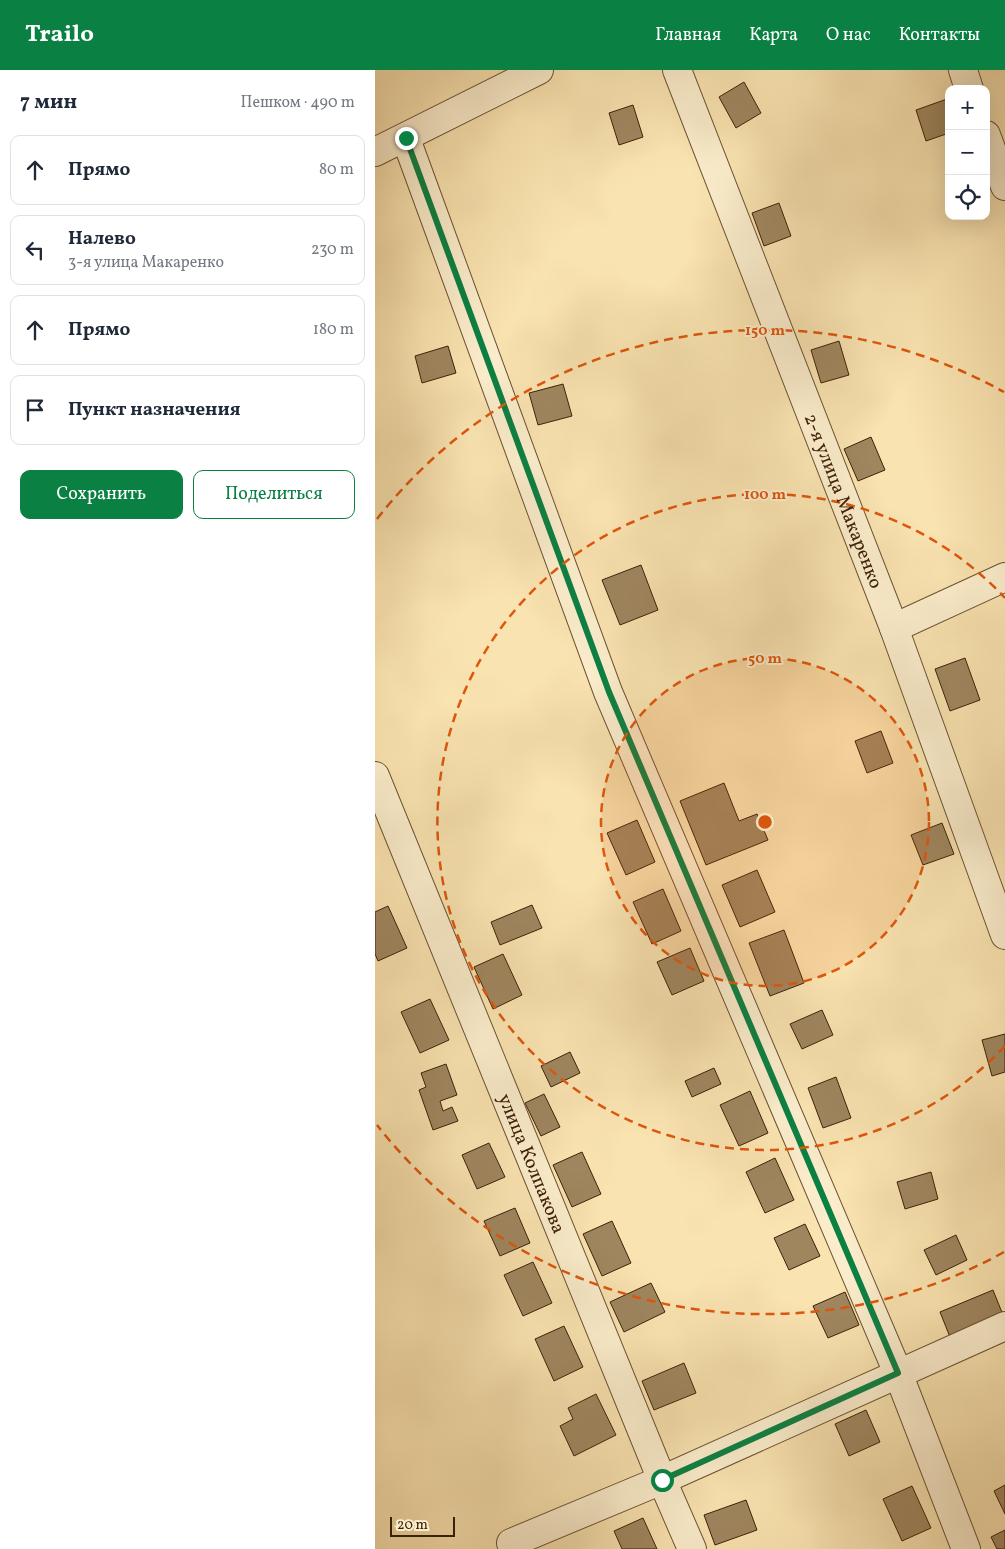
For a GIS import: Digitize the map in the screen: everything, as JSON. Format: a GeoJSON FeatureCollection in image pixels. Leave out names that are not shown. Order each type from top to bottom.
{"type":"FeatureCollection","features":[{"type":"Feature","properties":{"kind":"street"},"geometry":{"type":"LineString","coordinates":[[375,152],[539,70]]}},
{"type":"Feature","properties":{"kind":"street","name":"2-я улица Макаренко"},"geometry":{"type":"LineString","coordinates":[[677,70],[894,628],[1005,935]]}},
{"type":"Feature","properties":{"kind":"street"},"geometry":{"type":"LineString","coordinates":[[963,70],[968,85]]}},
{"type":"Feature","properties":{"kind":"street"},"geometry":{"type":"LineString","coordinates":[[406,138],[609,692],[898,1373],[966,1549]]}},
{"type":"Feature","properties":{"kind":"street"},"geometry":{"type":"LineString","coordinates":[[990,146],[1005,186]]}},
{"type":"Feature","properties":{"kind":"street"},"geometry":{"type":"LineString","coordinates":[[894,628],[1005,577]]}},
{"type":"Feature","properties":{"kind":"street","name":"улица Колпакова"},"geometry":{"type":"LineString","coordinates":[[375,776],[662,1480],[692,1549]]}},
{"type":"Feature","properties":{"kind":"street"},"geometry":{"type":"LineString","coordinates":[[511,1543],[662,1480],[1005,1326]]}},
{"type":"Feature","properties":{"kind":"building"},"geometry":{"type":"Polygon","coordinates":[[[744,82],[761,113],[736,128],[719,97],[744,82]]]}},
{"type":"Feature","properties":{"kind":"building"},"geometry":{"type":"Polygon","coordinates":[[[945,100],[945,134],[926,141],[916,110],[945,100]]]}},
{"type":"Feature","properties":{"kind":"building"},"geometry":{"type":"Polygon","coordinates":[[[633,105],[643,137],[619,145],[609,113],[633,105]]]}},
{"type":"Feature","properties":{"kind":"building"},"geometry":{"type":"Polygon","coordinates":[[[779,203],[791,236],[764,246],[752,213],[779,203]]]}},
{"type":"Feature","properties":{"kind":"building"},"geometry":{"type":"Polygon","coordinates":[[[839,341],[849,375],[821,383],[811,350],[839,341]]]}},
{"type":"Feature","properties":{"kind":"building"},"geometry":{"type":"Polygon","coordinates":[[[448,346],[456,373],[422,383],[415,356],[448,346]]]}},
{"type":"Feature","properties":{"kind":"building"},"geometry":{"type":"Polygon","coordinates":[[[563,384],[572,416],[538,425],[529,393],[563,384]]]}},
{"type":"Feature","properties":{"kind":"building"},"geometry":{"type":"Polygon","coordinates":[[[871,437],[885,470],[858,481],[844,449],[871,437]]]}},
{"type":"Feature","properties":{"kind":"building"},"geometry":{"type":"Polygon","coordinates":[[[641,565],[658,610],[620,625],[602,580],[641,565]]]}},
{"type":"Feature","properties":{"kind":"building"},"geometry":{"type":"Polygon","coordinates":[[[965,658],[980,700],[950,711],[935,669],[965,658]]]}},
{"type":"Feature","properties":{"kind":"building"},"geometry":{"type":"Polygon","coordinates":[[[881,731],[893,763],[867,773],[855,741],[881,731]]]}},
{"type":"Feature","properties":{"kind":"building"},"geometry":{"type":"Polygon","coordinates":[[[724,783],[739,821],[757,814],[768,840],[706,865],[680,801],[724,783]]]}},
{"type":"Feature","properties":{"kind":"building"},"geometry":{"type":"Polygon","coordinates":[[[637,820],[655,862],[626,875],[607,833],[637,820]]]}},
{"type":"Feature","properties":{"kind":"building"},"geometry":{"type":"Polygon","coordinates":[[[942,823],[954,854],[923,865],[911,835],[942,823]]]}},
{"type":"Feature","properties":{"kind":"building"},"geometry":{"type":"Polygon","coordinates":[[[757,870],[775,912],[740,927],[722,885],[757,870]]]}},
{"type":"Feature","properties":{"kind":"building"},"geometry":{"type":"Polygon","coordinates":[[[663,889],[681,931],[652,944],[633,902],[663,889]]]}},
{"type":"Feature","properties":{"kind":"building"},"geometry":{"type":"Polygon","coordinates":[[[532,905],[542,928],[500,945],[491,922],[532,905]]]}},
{"type":"Feature","properties":{"kind":"building"},"geometry":{"type":"Polygon","coordinates":[[[388,906],[407,948],[378,961],[375,954],[375,912],[388,906]]]}},
{"type":"Feature","properties":{"kind":"building"},"geometry":{"type":"Polygon","coordinates":[[[784,930],[804,983],[770,996],[749,943],[784,930]]]}},
{"type":"Feature","properties":{"kind":"building"},"geometry":{"type":"Polygon","coordinates":[[[690,948],[704,981],[672,995],[657,962],[690,948]]]}},
{"type":"Feature","properties":{"kind":"building"},"geometry":{"type":"Polygon","coordinates":[[[503,954],[522,995],[493,1009],[474,967],[503,954]]]}},
{"type":"Feature","properties":{"kind":"building"},"geometry":{"type":"Polygon","coordinates":[[[430,999],[449,1040],[420,1053],[401,1012],[430,999]]]}},
{"type":"Feature","properties":{"kind":"building"},"geometry":{"type":"Polygon","coordinates":[[[822,1010],[833,1035],[802,1049],[790,1024],[822,1010]]]}},
{"type":"Feature","properties":{"kind":"building"},"geometry":{"type":"Polygon","coordinates":[[[1005,1034],[1005,1072],[992,1076],[982,1040],[1005,1034]]]}},
{"type":"Feature","properties":{"kind":"building"},"geometry":{"type":"Polygon","coordinates":[[[570,1052],[580,1073],[551,1087],[541,1066],[570,1052]]]}},
{"type":"Feature","properties":{"kind":"building"},"geometry":{"type":"Polygon","coordinates":[[[446,1064],[457,1095],[440,1101],[443,1111],[452,1107],[458,1121],[433,1130],[419,1090],[426,1087],[421,1073],[446,1064]]]}},
{"type":"Feature","properties":{"kind":"building"},"geometry":{"type":"Polygon","coordinates":[[[714,1068],[721,1084],[692,1097],[685,1081],[714,1068]]]}},
{"type":"Feature","properties":{"kind":"building"},"geometry":{"type":"Polygon","coordinates":[[[836,1077],[851,1118],[823,1128],[808,1088],[836,1077]]]}},
{"type":"Feature","properties":{"kind":"building"},"geometry":{"type":"Polygon","coordinates":[[[750,1091],[768,1133],[739,1146],[720,1105],[750,1091]]]}},
{"type":"Feature","properties":{"kind":"building"},"geometry":{"type":"Polygon","coordinates":[[[544,1094],[560,1127],[541,1136],[525,1103],[544,1094]]]}},
{"type":"Feature","properties":{"kind":"building"},"geometry":{"type":"Polygon","coordinates":[[[489,1143],[505,1177],[477,1189],[462,1155],[489,1143]]]}},
{"type":"Feature","properties":{"kind":"building"},"geometry":{"type":"Polygon","coordinates":[[[582,1152],[601,1194],[572,1207],[553,1165],[582,1152]]]}},
{"type":"Feature","properties":{"kind":"building"},"geometry":{"type":"Polygon","coordinates":[[[775,1158],[794,1200],[765,1213],[746,1172],[775,1158]]]}},
{"type":"Feature","properties":{"kind":"building"},"geometry":{"type":"Polygon","coordinates":[[[931,1172],[938,1199],[905,1209],[897,1182],[931,1172]]]}},
{"type":"Feature","properties":{"kind":"building"},"geometry":{"type":"Polygon","coordinates":[[[515,1208],[530,1243],[500,1256],[484,1221],[515,1208]]]}},
{"type":"Feature","properties":{"kind":"building"},"geometry":{"type":"Polygon","coordinates":[[[612,1221],[631,1263],[602,1276],[583,1234],[612,1221]]]}},
{"type":"Feature","properties":{"kind":"building"},"geometry":{"type":"Polygon","coordinates":[[[805,1224],[820,1256],[789,1270],[774,1238],[805,1224]]]}},
{"type":"Feature","properties":{"kind":"building"},"geometry":{"type":"Polygon","coordinates":[[[956,1235],[967,1260],[936,1275],[924,1250],[956,1235]]]}},
{"type":"Feature","properties":{"kind":"building"},"geometry":{"type":"Polygon","coordinates":[[[533,1262],[552,1303],[523,1316],[504,1275],[533,1262]]]}},
{"type":"Feature","properties":{"kind":"building"},"geometry":{"type":"Polygon","coordinates":[[[651,1283],[665,1312],[624,1332],[610,1302],[651,1283]]]}},
{"type":"Feature","properties":{"kind":"building"},"geometry":{"type":"Polygon","coordinates":[[[993,1290],[1003,1315],[950,1337],[940,1312],[993,1290]]]}},
{"type":"Feature","properties":{"kind":"building"},"geometry":{"type":"Polygon","coordinates":[[[845,1292],[859,1325],[828,1338],[813,1306],[845,1292]]]}},
{"type":"Feature","properties":{"kind":"building"},"geometry":{"type":"Polygon","coordinates":[[[564,1326],[583,1367],[554,1381],[535,1339],[564,1326]]]}},
{"type":"Feature","properties":{"kind":"building"},"geometry":{"type":"Polygon","coordinates":[[[684,1363],[696,1393],[654,1410],[642,1381],[684,1363]]]}},
{"type":"Feature","properties":{"kind":"building"},"geometry":{"type":"Polygon","coordinates":[[[596,1394],[616,1435],[574,1456],[560,1426],[573,1419],[568,1408],[596,1394]]]}},
{"type":"Feature","properties":{"kind":"building"},"geometry":{"type":"Polygon","coordinates":[[[866,1410],[880,1442],[849,1456],[835,1424],[866,1410]]]}},
{"type":"Feature","properties":{"kind":"building"},"geometry":{"type":"Polygon","coordinates":[[[1005,1485],[1005,1514],[994,1491],[1005,1485]]]}},
{"type":"Feature","properties":{"kind":"building"},"geometry":{"type":"Polygon","coordinates":[[[912,1486],[931,1528],[902,1541],[883,1499],[912,1486]]]}},
{"type":"Feature","properties":{"kind":"building"},"geometry":{"type":"Polygon","coordinates":[[[746,1500],[757,1530],[715,1545],[704,1515],[746,1500]]]}},
{"type":"Feature","properties":{"kind":"building"},"geometry":{"type":"Polygon","coordinates":[[[643,1518],[657,1549],[622,1549],[614,1531],[643,1518]]]}},
{"type":"Feature","properties":{"kind":"building"},"geometry":{"type":"Polygon","coordinates":[[[1005,1530],[1005,1549],[997,1549],[991,1537],[1005,1530]]]}},
{"type":"Feature","properties":{"kind":"route"},"geometry":{"type":"LineString","coordinates":[[406,138],[609,692],[898,1373],[662,1480]]}}]}
